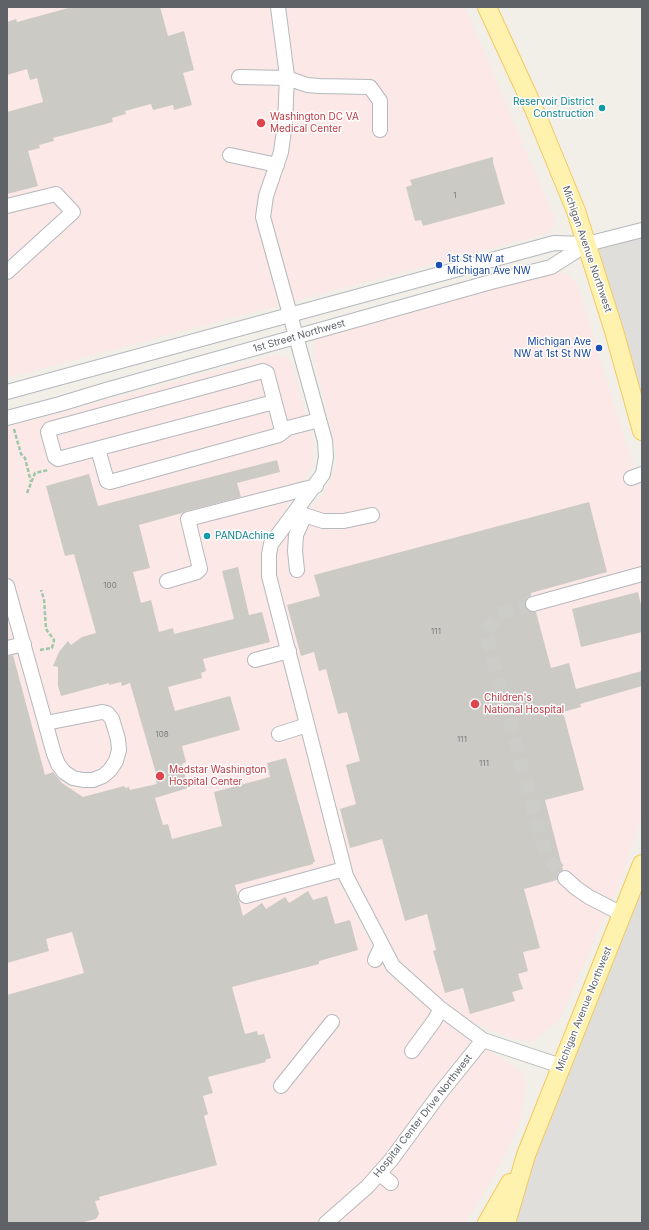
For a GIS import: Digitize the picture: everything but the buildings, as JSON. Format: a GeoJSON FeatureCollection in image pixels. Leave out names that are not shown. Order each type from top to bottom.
{"type":"FeatureCollection","features":[{"type":"Feature","properties":{"kind":"main road","name":"Michigan Avenue Northwest"},"geometry":{"type":"LineString","coordinates":[[487,7],[544,134],[576,211],[625,367],[642,431]]}},
{"type":"Feature","properties":{"kind":"main road","name":"Michigan Avenue Northwest"},"geometry":{"type":"LineString","coordinates":[[506,1223],[526,1154],[642,864]]}},
{"type":"Feature","properties":{"kind":"main road","name":"Michigan Avenue Northwest"},"geometry":{"type":"LineString","coordinates":[[487,1223],[526,1154]]}},
{"type":"Feature","properties":{"kind":"street"},"geometry":{"type":"LineString","coordinates":[[278,7],[287,78],[284,130],[281,152],[266,196],[263,217],[325,441],[326,457],[323,474],[300,514],[271,544],[269,554],[274,575],[274,599],[289,651],[344,869],[346,876],[393,966],[441,1009],[483,1040],[562,1066]]}},
{"type":"Feature","properties":{"kind":"street"},"geometry":{"type":"LineString","coordinates":[[239,76],[287,78],[307,85],[370,87],[380,101],[380,130]]}},
{"type":"Feature","properties":{"kind":"street"},"geometry":{"type":"LineString","coordinates":[[230,155],[277,165]]}},
{"type":"Feature","properties":{"kind":"street"},"geometry":{"type":"LineString","coordinates":[[7,206],[56,194],[73,212],[7,272]]}},
{"type":"Feature","properties":{"kind":"street","name":"1st Street Northwest"},"geometry":{"type":"LineString","coordinates":[[7,392],[554,243],[587,244],[642,230]]}},
{"type":"Feature","properties":{"kind":"street","name":"1st Street Northwest"},"geometry":{"type":"LineString","coordinates":[[10,423],[60,404],[106,390],[551,266],[587,244]]}},
{"type":"Feature","properties":{"kind":"street"},"geometry":{"type":"LineString","coordinates":[[274,402],[58,459],[56,458],[48,432],[50,429],[263,371],[267,373],[282,430],[281,432]]}},
{"type":"Feature","properties":{"kind":"street"},"geometry":{"type":"LineString","coordinates":[[281,432],[290,435],[320,424]]}},
{"type":"Feature","properties":{"kind":"street"},"geometry":{"type":"LineString","coordinates":[[98,449],[107,481],[110,482],[279,435],[281,432]]}},
{"type":"Feature","properties":{"kind":"street"},"geometry":{"type":"LineString","coordinates":[[167,581],[197,572],[200,568],[188,520],[316,486]]}},
{"type":"Feature","properties":{"kind":"street"},"geometry":{"type":"LineString","coordinates":[[300,514],[323,521],[344,521],[372,515]]}},
{"type":"Feature","properties":{"kind":"street"},"geometry":{"type":"LineString","coordinates":[[297,570],[295,551],[300,514]]}},
{"type":"Feature","properties":{"kind":"street"},"geometry":{"type":"LineString","coordinates":[[533,604],[642,574]]}},
{"type":"Feature","properties":{"kind":"street"},"geometry":{"type":"LineString","coordinates":[[7,586],[29,647],[46,723],[58,764],[64,772],[73,778],[93,780],[103,776],[110,770],[116,761],[119,750],[118,739],[112,719],[107,714],[102,712],[46,723]]}},
{"type":"Feature","properties":{"kind":"street"},"geometry":{"type":"LineString","coordinates":[[7,648],[29,647]]}},
{"type":"Feature","properties":{"kind":"street"},"geometry":{"type":"LineString","coordinates":[[255,660],[289,651]]}},
{"type":"Feature","properties":{"kind":"street"},"geometry":{"type":"LineString","coordinates":[[279,734],[308,725]]}},
{"type":"Feature","properties":{"kind":"street"},"geometry":{"type":"LineString","coordinates":[[246,896],[344,869]]}},
{"type":"Feature","properties":{"kind":"street"},"geometry":{"type":"LineString","coordinates":[[565,878],[589,897],[622,914]]}},
{"type":"Feature","properties":{"kind":"street"},"geometry":{"type":"LineString","coordinates":[[375,960],[382,945]]}},
{"type":"Feature","properties":{"kind":"street"},"geometry":{"type":"LineString","coordinates":[[412,1051],[441,1009]]}},
{"type":"Feature","properties":{"kind":"street"},"geometry":{"type":"LineString","coordinates":[[281,1086],[332,1022]]}},
{"type":"Feature","properties":{"kind":"street","name":"Hospital Center Drive Northwest"},"geometry":{"type":"LineString","coordinates":[[326,1223],[368,1186],[379,1174],[441,1092],[483,1040]]}},
{"type":"Feature","properties":{"kind":"street"},"geometry":{"type":"LineString","coordinates":[[379,1174],[391,1183]]}},
{"type":"Feature","properties":{"kind":"path"},"geometry":{"type":"LineString","coordinates":[[10,423],[21,454],[25,458],[31,482]]}},
{"type":"Feature","properties":{"kind":"path"},"geometry":{"type":"LineString","coordinates":[[27,493],[35,473],[48,469],[56,458]]}},
{"type":"Feature","properties":{"kind":"path"},"geometry":{"type":"LineString","coordinates":[[29,647],[41,650],[52,648],[54,640],[46,628],[44,599],[41,590]]}},
{"type":"Feature","properties":{"kind":"shaded area","name":"Washington DC VA Medical Center"},"geometry":{"type":"Polygon","coordinates":[[[7,7],[465,7],[555,220],[549,233],[7,378],[7,7]]]}},
{"type":"Feature","properties":{"kind":"shaded area"},"geometry":{"type":"Polygon","coordinates":[[[642,230],[642,434],[587,244],[642,230]]]}},
{"type":"Feature","properties":{"kind":"shaded area","name":"Children's National Hospital"},"geometry":{"type":"Polygon","coordinates":[[[556,272],[569,275],[577,284],[642,495],[642,815],[622,877],[560,1019],[532,1042],[514,1039],[463,1019],[421,986],[394,954],[370,914],[353,871],[278,593],[275,567],[276,552],[285,535],[324,494],[336,467],[336,451],[313,355],[315,338],[556,272]]]}},
{"type":"Feature","properties":{"kind":"shaded area","name":"Medstar Washington Hospital Center"},"geometry":{"type":"Polygon","coordinates":[[[277,354],[287,358],[292,363],[313,442],[313,466],[264,544],[260,567],[294,702],[347,897],[372,945],[391,976],[446,1022],[522,1072],[526,1084],[520,1123],[495,1174],[465,1223],[7,1223],[7,427],[277,354]]]}},
{"type":"Feature","properties":{"kind":"shaded area"},"geometry":{"type":"Polygon","coordinates":[[[642,863],[642,1223],[510,1223],[642,863]]]}},
{"type":"Feature","properties":{"kind":"tunnel"},"geometry":{"type":"LineString","coordinates":[[533,604],[498,614],[486,634],[546,855],[565,878]]}},
{"type":"Feature","properties":{"kind":"place","name":"Reservoir District Construction"},"geometry":{"type":"Point","coordinates":[602,108]}},
{"type":"Feature","properties":{"kind":"place","name":"Washington DC VA Medical Center"},"geometry":{"type":"Point","coordinates":[261,123]}},
{"type":"Feature","properties":{"kind":"place","name":"1st St NW at Michigan Ave NW"},"geometry":{"type":"Point","coordinates":[439,265]}},
{"type":"Feature","properties":{"kind":"place","name":"Michigan Ave NW at 1st St NW"},"geometry":{"type":"Point","coordinates":[599,348]}},
{"type":"Feature","properties":{"kind":"place","name":"PANDAchine"},"geometry":{"type":"Point","coordinates":[207,536]}},
{"type":"Feature","properties":{"kind":"place","name":"Children's National Hospital"},"geometry":{"type":"Point","coordinates":[475,704]}},
{"type":"Feature","properties":{"kind":"place","name":"Medstar Washington Hospital Center"},"geometry":{"type":"Point","coordinates":[160,776]}}]}
